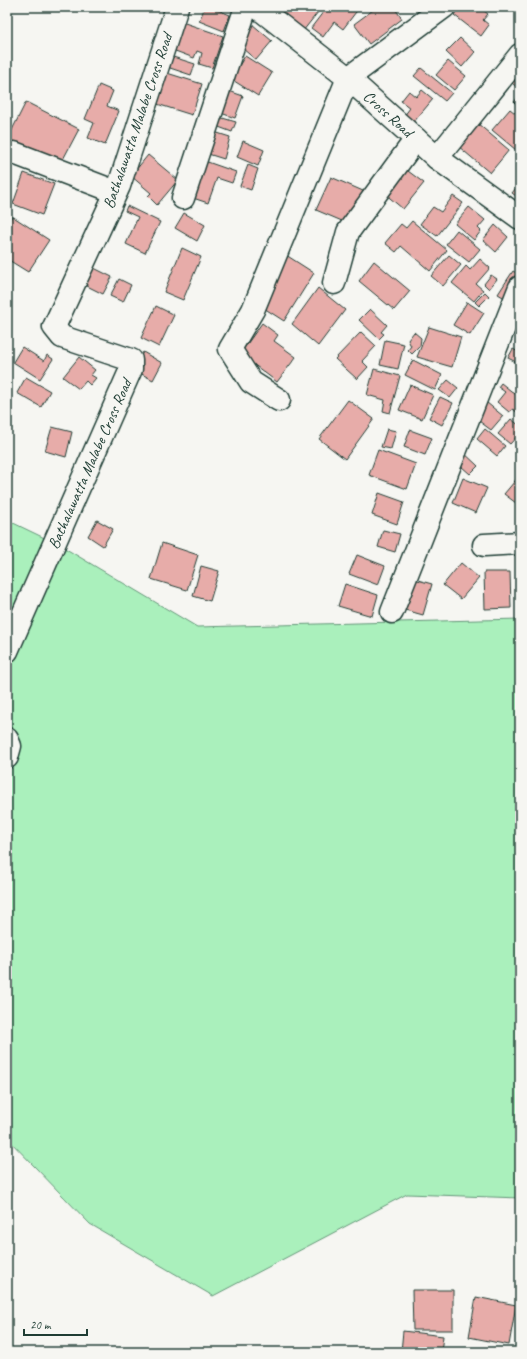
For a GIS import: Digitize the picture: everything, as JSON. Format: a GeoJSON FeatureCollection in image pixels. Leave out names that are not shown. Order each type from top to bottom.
{"type":"FeatureCollection","features":[{"type":"Feature","properties":{"kind":"street","name":"Bathalawatta Malabe Cross Road"},"geometry":{"type":"LineString","coordinates":[[7,651],[131,369],[131,360],[62,337],[54,327],[116,192],[177,7]]}},
{"type":"Feature","properties":{"kind":"street"},"geometry":{"type":"LineString","coordinates":[[183,198],[246,7]]}},
{"type":"Feature","properties":{"kind":"street"},"geometry":{"type":"LineString","coordinates":[[279,400],[251,382],[230,349],[253,310],[348,78],[444,7]]}},
{"type":"Feature","properties":{"kind":"street","name":"Cross Road"},"geometry":{"type":"LineString","coordinates":[[269,11],[348,78],[437,158],[520,218]]}},
{"type":"Feature","properties":{"kind":"street"},"geometry":{"type":"LineString","coordinates":[[437,158],[520,55]]}},
{"type":"Feature","properties":{"kind":"street"},"geometry":{"type":"LineString","coordinates":[[334,284],[348,232],[416,139]]}},
{"type":"Feature","properties":{"kind":"street"},"geometry":{"type":"LineString","coordinates":[[14,153],[116,192]]}},
{"type":"Feature","properties":{"kind":"street"},"geometry":{"type":"LineString","coordinates":[[392,612],[520,287]]}},
{"type":"Feature","properties":{"kind":"street"},"geometry":{"type":"LineString","coordinates":[[484,546],[520,543]]}},
{"type":"Feature","properties":{"kind":"street"},"geometry":{"type":"LineString","coordinates":[[7,739],[10,746],[7,757]]}},
{"type":"Feature","properties":{"kind":"green space"},"geometry":{"type":"Polygon","coordinates":[[[7,520],[61,546],[197,627],[520,619],[520,1198],[407,1194],[213,1296],[90,1224],[7,1138],[7,520]]]}},
{"type":"Feature","properties":{"kind":"building"},"geometry":{"type":"Polygon","coordinates":[[[205,7],[211,7],[230,15],[224,31],[199,21],[205,7]]]}},
{"type":"Feature","properties":{"kind":"building"},"geometry":{"type":"Polygon","coordinates":[[[286,7],[322,7],[303,31],[280,14],[286,7]]]}},
{"type":"Feature","properties":{"kind":"building"},"geometry":{"type":"Polygon","coordinates":[[[327,7],[359,8],[343,29],[334,22],[323,37],[311,28],[327,7]]]}},
{"type":"Feature","properties":{"kind":"building"},"geometry":{"type":"Polygon","coordinates":[[[377,7],[394,7],[402,19],[369,44],[354,24],[377,7]]]}},
{"type":"Feature","properties":{"kind":"building"},"geometry":{"type":"Polygon","coordinates":[[[460,7],[479,7],[488,14],[483,20],[489,25],[481,36],[454,15],[460,7]]]}},
{"type":"Feature","properties":{"kind":"building"},"geometry":{"type":"Polygon","coordinates":[[[179,21],[223,36],[212,68],[199,64],[202,53],[197,51],[194,58],[170,49],[179,21]]]}},
{"type":"Feature","properties":{"kind":"building"},"geometry":{"type":"Polygon","coordinates":[[[252,24],[272,41],[256,60],[236,43],[252,24]]]}},
{"type":"Feature","properties":{"kind":"building"},"geometry":{"type":"Polygon","coordinates":[[[460,38],[475,52],[462,67],[446,52],[460,38]]]}},
{"type":"Feature","properties":{"kind":"building"},"geometry":{"type":"Polygon","coordinates":[[[170,56],[195,64],[191,75],[167,67],[170,56]]]}},
{"type":"Feature","properties":{"kind":"building"},"geometry":{"type":"Polygon","coordinates":[[[245,56],[272,73],[258,96],[231,79],[245,56]]]}},
{"type":"Feature","properties":{"kind":"building"},"geometry":{"type":"Polygon","coordinates":[[[448,61],[466,76],[454,90],[436,75],[448,61]]]}},
{"type":"Feature","properties":{"kind":"building"},"geometry":{"type":"Polygon","coordinates":[[[421,68],[452,93],[445,101],[414,76],[421,68]]]}},
{"type":"Feature","properties":{"kind":"building"},"geometry":{"type":"Polygon","coordinates":[[[511,68],[520,76],[520,90],[504,76],[511,68]]]}},
{"type":"Feature","properties":{"kind":"building"},"geometry":{"type":"Polygon","coordinates":[[[167,73],[202,84],[192,115],[157,104],[167,73]]]}},
{"type":"Feature","properties":{"kind":"building"},"geometry":{"type":"Polygon","coordinates":[[[99,85],[113,91],[107,106],[119,111],[105,145],[88,138],[94,123],[85,119],[99,85]]]}},
{"type":"Feature","properties":{"kind":"building"},"geometry":{"type":"Polygon","coordinates":[[[422,90],[433,99],[413,123],[404,116],[410,108],[401,101],[409,91],[416,97],[422,90]]]}},
{"type":"Feature","properties":{"kind":"building"},"geometry":{"type":"Polygon","coordinates":[[[229,91],[243,96],[235,118],[221,113],[229,91]]]}},
{"type":"Feature","properties":{"kind":"building"},"geometry":{"type":"Polygon","coordinates":[[[520,95],[520,108],[514,102],[520,95]]]}},
{"type":"Feature","properties":{"kind":"building"},"geometry":{"type":"Polygon","coordinates":[[[26,102],[79,129],[59,167],[7,140],[26,102]]]}},
{"type":"Feature","properties":{"kind":"building"},"geometry":{"type":"Polygon","coordinates":[[[510,109],[520,117],[520,146],[516,150],[492,130],[510,109]]]}},
{"type":"Feature","properties":{"kind":"building"},"geometry":{"type":"Polygon","coordinates":[[[219,117],[236,122],[232,132],[216,126],[219,117]]]}},
{"type":"Feature","properties":{"kind":"building"},"geometry":{"type":"Polygon","coordinates":[[[477,123],[509,150],[490,173],[458,146],[477,123]]]}},
{"type":"Feature","properties":{"kind":"building"},"geometry":{"type":"Polygon","coordinates":[[[211,131],[230,137],[224,159],[205,153],[211,131]]]}},
{"type":"Feature","properties":{"kind":"building"},"geometry":{"type":"Polygon","coordinates":[[[243,141],[264,150],[258,166],[237,157],[243,141]]]}},
{"type":"Feature","properties":{"kind":"building"},"geometry":{"type":"Polygon","coordinates":[[[148,155],[178,180],[157,205],[148,196],[151,193],[131,176],[148,155]]]}},
{"type":"Feature","properties":{"kind":"building"},"geometry":{"type":"Polygon","coordinates":[[[199,159],[236,172],[232,183],[217,178],[208,203],[187,196],[199,159]]]}},
{"type":"Feature","properties":{"kind":"building"},"geometry":{"type":"Polygon","coordinates":[[[248,165],[258,169],[251,190],[240,186],[248,165]]]}},
{"type":"Feature","properties":{"kind":"building"},"geometry":{"type":"Polygon","coordinates":[[[404,168],[424,183],[403,209],[384,193],[404,168]]]}},
{"type":"Feature","properties":{"kind":"building"},"geometry":{"type":"Polygon","coordinates":[[[24,173],[54,184],[42,215],[13,204],[24,173]]]}},
{"type":"Feature","properties":{"kind":"building"},"geometry":{"type":"Polygon","coordinates":[[[331,177],[363,191],[349,224],[316,210],[331,177]]]}},
{"type":"Feature","properties":{"kind":"building"},"geometry":{"type":"Polygon","coordinates":[[[520,183],[520,199],[512,193],[520,183]]]}},
{"type":"Feature","properties":{"kind":"building"},"geometry":{"type":"Polygon","coordinates":[[[453,196],[463,203],[437,236],[420,224],[433,207],[441,212],[453,196]]]}},
{"type":"Feature","properties":{"kind":"building"},"geometry":{"type":"Polygon","coordinates":[[[127,206],[160,222],[145,253],[126,244],[138,217],[125,211],[127,206]]]}},
{"type":"Feature","properties":{"kind":"building"},"geometry":{"type":"Polygon","coordinates":[[[469,207],[485,220],[478,228],[481,231],[474,240],[455,224],[469,207]]]}},
{"type":"Feature","properties":{"kind":"building"},"geometry":{"type":"Polygon","coordinates":[[[184,213],[205,225],[197,241],[175,228],[184,213]]]}},
{"type":"Feature","properties":{"kind":"building"},"geometry":{"type":"Polygon","coordinates":[[[12,216],[49,240],[28,272],[7,259],[7,224],[12,216]]]}},
{"type":"Feature","properties":{"kind":"building"},"geometry":{"type":"Polygon","coordinates":[[[412,221],[447,250],[430,271],[401,246],[396,252],[385,243],[401,224],[406,228],[412,221]]]}},
{"type":"Feature","properties":{"kind":"building"},"geometry":{"type":"Polygon","coordinates":[[[495,225],[508,237],[496,252],[483,240],[495,225]]]}},
{"type":"Feature","properties":{"kind":"building"},"geometry":{"type":"Polygon","coordinates":[[[457,230],[480,249],[469,262],[446,244],[457,230]]]}},
{"type":"Feature","properties":{"kind":"building"},"geometry":{"type":"Polygon","coordinates":[[[182,248],[201,257],[183,300],[164,292],[182,248]]]}},
{"type":"Feature","properties":{"kind":"building"},"geometry":{"type":"Polygon","coordinates":[[[286,255],[314,273],[284,321],[256,303],[286,255]]]}},
{"type":"Feature","properties":{"kind":"building"},"geometry":{"type":"Polygon","coordinates":[[[449,255],[461,265],[443,286],[431,276],[449,255]]]}},
{"type":"Feature","properties":{"kind":"building"},"geometry":{"type":"Polygon","coordinates":[[[480,259],[490,268],[476,284],[483,290],[474,301],[452,283],[466,266],[470,270],[480,259]]]}},
{"type":"Feature","properties":{"kind":"building"},"geometry":{"type":"Polygon","coordinates":[[[374,261],[410,291],[394,310],[359,281],[374,261]]]}},
{"type":"Feature","properties":{"kind":"building"},"geometry":{"type":"Polygon","coordinates":[[[90,266],[112,277],[103,294],[81,283],[90,266]]]}},
{"type":"Feature","properties":{"kind":"building"},"geometry":{"type":"Polygon","coordinates":[[[513,271],[520,275],[520,279],[508,300],[498,294],[513,271]]]}},
{"type":"Feature","properties":{"kind":"building"},"geometry":{"type":"Polygon","coordinates":[[[491,275],[497,279],[489,289],[484,284],[491,275]]]}},
{"type":"Feature","properties":{"kind":"building"},"geometry":{"type":"Polygon","coordinates":[[[119,279],[131,285],[123,302],[110,296],[119,279]]]}},
{"type":"Feature","properties":{"kind":"building"},"geometry":{"type":"Polygon","coordinates":[[[318,288],[345,310],[318,346],[292,324],[318,288]]]}},
{"type":"Feature","properties":{"kind":"building"},"geometry":{"type":"Polygon","coordinates":[[[485,292],[489,296],[479,306],[475,302],[485,292]]]}},
{"type":"Feature","properties":{"kind":"building"},"geometry":{"type":"Polygon","coordinates":[[[467,302],[484,313],[470,335],[453,325],[467,302]]]}},
{"type":"Feature","properties":{"kind":"building"},"geometry":{"type":"Polygon","coordinates":[[[156,306],[174,315],[159,347],[141,338],[156,306]]]}},
{"type":"Feature","properties":{"kind":"building"},"geometry":{"type":"Polygon","coordinates":[[[370,309],[387,325],[381,332],[384,334],[379,339],[359,320],[370,309]]]}},
{"type":"Feature","properties":{"kind":"building"},"geometry":{"type":"Polygon","coordinates":[[[262,323],[278,335],[274,341],[296,357],[277,382],[240,354],[262,323]]]}},
{"type":"Feature","properties":{"kind":"building"},"geometry":{"type":"Polygon","coordinates":[[[429,327],[461,337],[452,367],[417,357],[429,327]]]}},
{"type":"Feature","properties":{"kind":"building"},"geometry":{"type":"Polygon","coordinates":[[[361,332],[376,346],[362,361],[368,367],[357,379],[335,359],[361,332]]]}},
{"type":"Feature","properties":{"kind":"building"},"geometry":{"type":"Polygon","coordinates":[[[414,332],[421,338],[420,346],[412,354],[408,350],[411,346],[408,340],[414,332]]]}},
{"type":"Feature","properties":{"kind":"building"},"geometry":{"type":"Polygon","coordinates":[[[385,340],[404,344],[398,369],[380,365],[385,340]]]}},
{"type":"Feature","properties":{"kind":"building"},"geometry":{"type":"Polygon","coordinates":[[[22,347],[44,361],[47,355],[53,359],[40,379],[13,362],[22,347]]]}},
{"type":"Feature","properties":{"kind":"building"},"geometry":{"type":"Polygon","coordinates":[[[513,349],[520,353],[520,364],[508,358],[513,349]]]}},
{"type":"Feature","properties":{"kind":"building"},"geometry":{"type":"Polygon","coordinates":[[[143,352],[162,363],[153,380],[134,370],[143,352]]]}},
{"type":"Feature","properties":{"kind":"building"},"geometry":{"type":"Polygon","coordinates":[[[79,357],[95,370],[91,375],[96,378],[90,385],[86,381],[79,389],[63,377],[79,357]]]}},
{"type":"Feature","properties":{"kind":"building"},"geometry":{"type":"Polygon","coordinates":[[[413,360],[442,375],[435,390],[405,375],[413,360]]]}},
{"type":"Feature","properties":{"kind":"building"},"geometry":{"type":"Polygon","coordinates":[[[374,369],[400,376],[390,413],[383,411],[385,400],[367,395],[374,369]]]}},
{"type":"Feature","properties":{"kind":"building"},"geometry":{"type":"Polygon","coordinates":[[[26,377],[50,391],[41,407],[17,393],[26,377]]]}},
{"type":"Feature","properties":{"kind":"building"},"geometry":{"type":"Polygon","coordinates":[[[448,380],[458,388],[450,398],[439,390],[448,380]]]}},
{"type":"Feature","properties":{"kind":"building"},"geometry":{"type":"Polygon","coordinates":[[[501,383],[520,398],[520,415],[513,409],[509,412],[497,402],[505,392],[498,387],[501,383]]]}},
{"type":"Feature","properties":{"kind":"building"},"geometry":{"type":"Polygon","coordinates":[[[410,385],[433,395],[422,419],[399,410],[410,385]]]}},
{"type":"Feature","properties":{"kind":"building"},"geometry":{"type":"Polygon","coordinates":[[[440,397],[453,403],[442,425],[429,418],[440,397]]]}},
{"type":"Feature","properties":{"kind":"building"},"geometry":{"type":"Polygon","coordinates":[[[481,398],[503,416],[491,430],[475,418],[481,398]]]}},
{"type":"Feature","properties":{"kind":"building"},"geometry":{"type":"Polygon","coordinates":[[[348,400],[374,419],[345,459],[319,439],[348,400]]]}},
{"type":"Feature","properties":{"kind":"building"},"geometry":{"type":"Polygon","coordinates":[[[511,419],[520,426],[520,433],[510,444],[498,434],[511,419]]]}},
{"type":"Feature","properties":{"kind":"building"},"geometry":{"type":"Polygon","coordinates":[[[52,427],[72,432],[66,457],[45,451],[52,427]]]}},
{"type":"Feature","properties":{"kind":"building"},"geometry":{"type":"Polygon","coordinates":[[[387,429],[396,431],[391,449],[381,447],[387,429]]]}},
{"type":"Feature","properties":{"kind":"building"},"geometry":{"type":"Polygon","coordinates":[[[485,429],[505,446],[497,456],[477,439],[485,429]]]}},
{"type":"Feature","properties":{"kind":"building"},"geometry":{"type":"Polygon","coordinates":[[[410,430],[432,438],[425,455],[404,447],[410,430]]]}},
{"type":"Feature","properties":{"kind":"building"},"geometry":{"type":"Polygon","coordinates":[[[378,450],[416,464],[407,489],[369,475],[378,450]]]}},
{"type":"Feature","properties":{"kind":"building"},"geometry":{"type":"Polygon","coordinates":[[[461,450],[478,466],[470,474],[453,459],[461,450]]]}},
{"type":"Feature","properties":{"kind":"building"},"geometry":{"type":"Polygon","coordinates":[[[520,475],[520,506],[504,494],[520,475]]]}},
{"type":"Feature","properties":{"kind":"building"},"geometry":{"type":"Polygon","coordinates":[[[463,478],[487,488],[476,513],[453,503],[463,478]]]}},
{"type":"Feature","properties":{"kind":"building"},"geometry":{"type":"Polygon","coordinates":[[[379,493],[404,502],[397,524],[372,515],[379,493]]]}},
{"type":"Feature","properties":{"kind":"building"},"geometry":{"type":"Polygon","coordinates":[[[97,520],[113,529],[103,546],[88,536],[97,520]]]}},
{"type":"Feature","properties":{"kind":"building"},"geometry":{"type":"Polygon","coordinates":[[[383,530],[400,534],[395,552],[378,547],[383,530]]]}},
{"type":"Feature","properties":{"kind":"building"},"geometry":{"type":"Polygon","coordinates":[[[162,543],[198,555],[187,590],[151,579],[162,543]]]}},
{"type":"Feature","properties":{"kind":"building"},"geometry":{"type":"Polygon","coordinates":[[[357,555],[385,566],[378,585],[349,574],[357,555]]]}},
{"type":"Feature","properties":{"kind":"building"},"geometry":{"type":"Polygon","coordinates":[[[461,563],[479,578],[461,599],[443,585],[461,563]]]}},
{"type":"Feature","properties":{"kind":"building"},"geometry":{"type":"Polygon","coordinates":[[[201,566],[219,571],[210,601],[193,596],[201,566]]]}},
{"type":"Feature","properties":{"kind":"building"},"geometry":{"type":"Polygon","coordinates":[[[484,572],[510,572],[511,608],[485,609],[484,572]]]}},
{"type":"Feature","properties":{"kind":"building"},"geometry":{"type":"Polygon","coordinates":[[[407,577],[432,584],[423,615],[398,608],[407,577]]]}},
{"type":"Feature","properties":{"kind":"building"},"geometry":{"type":"Polygon","coordinates":[[[345,584],[378,595],[372,616],[338,606],[345,584]]]}},
{"type":"Feature","properties":{"kind":"building"},"geometry":{"type":"Polygon","coordinates":[[[412,1290],[453,1290],[453,1330],[413,1330],[412,1290]]]}},
{"type":"Feature","properties":{"kind":"building"},"geometry":{"type":"Polygon","coordinates":[[[476,1297],[516,1305],[509,1345],[469,1337],[476,1297]]]}},
{"type":"Feature","properties":{"kind":"building"},"geometry":{"type":"Polygon","coordinates":[[[403,1331],[443,1336],[441,1352],[401,1352],[403,1331]]]}},
{"type":"Feature","properties":{"kind":"building"},"geometry":{"type":"Polygon","coordinates":[[[478,1350],[505,1352],[478,1352],[478,1350]]]}}]}
